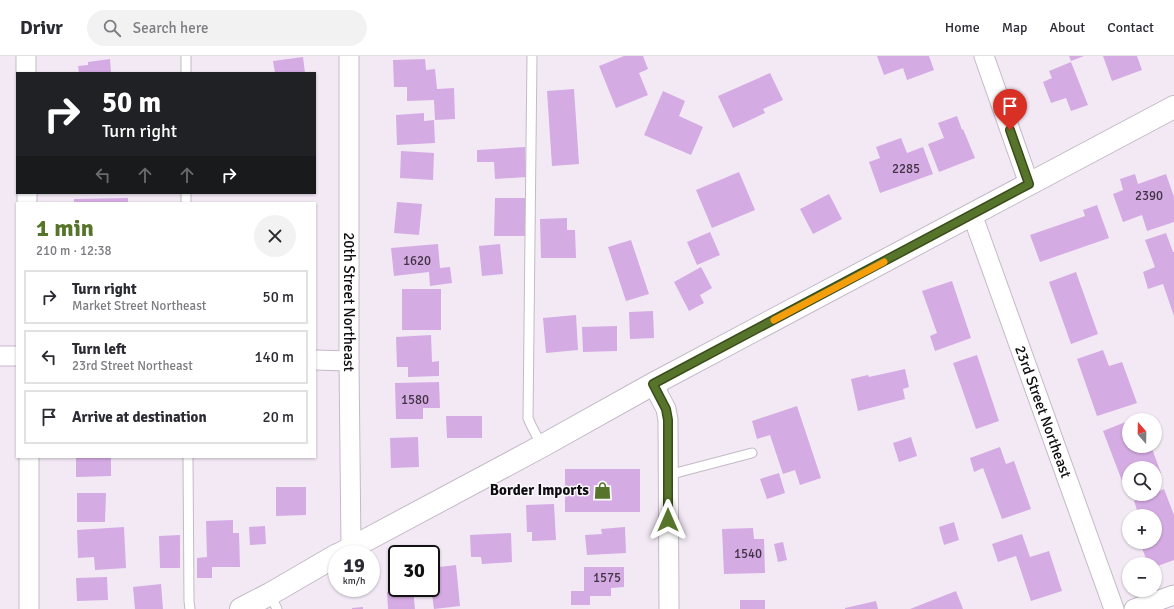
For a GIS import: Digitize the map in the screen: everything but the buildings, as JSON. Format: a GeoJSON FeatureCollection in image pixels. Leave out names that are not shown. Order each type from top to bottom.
{"type":"FeatureCollection","features":[{"type":"Feature","properties":{"kind":"main road"},"geometry":{"type":"LineString","coordinates":[[355,545],[542,446],[653,384],[1174,107]]}},
{"type":"Feature","properties":{"kind":"main road"},"geometry":{"type":"LineString","coordinates":[[241,609],[274,602],[328,562]]}},
{"type":"Feature","properties":{"kind":"street"},"geometry":{"type":"LineString","coordinates":[[26,56],[26,72]]}},
{"type":"Feature","properties":{"kind":"street","name":"20th Street Northeast"},"geometry":{"type":"LineString","coordinates":[[342,545],[349,361],[349,56]]}},
{"type":"Feature","properties":{"kind":"street"},"geometry":{"type":"LineString","coordinates":[[984,56],[1029,184]]}},
{"type":"Feature","properties":{"kind":"street","name":"23rd Street Northeast"},"geometry":{"type":"LineString","coordinates":[[972,214],[1114,609]]}},
{"type":"Feature","properties":{"kind":"street"},"geometry":{"type":"LineString","coordinates":[[0,356],[16,356]]}},
{"type":"Feature","properties":{"kind":"street"},"geometry":{"type":"LineString","coordinates":[[316,360],[349,361]]}},
{"type":"Feature","properties":{"kind":"street"},"geometry":{"type":"LineString","coordinates":[[653,384],[666,409],[668,420],[669,609]]}},
{"type":"Feature","properties":{"kind":"street"},"geometry":{"type":"LineString","coordinates":[[29,458],[29,609]]}},
{"type":"Feature","properties":{"kind":"street"},"geometry":{"type":"LineString","coordinates":[[1134,609],[1174,595]]}},
{"type":"Feature","properties":{"kind":"lane"},"geometry":{"type":"LineString","coordinates":[[186,56],[186,72]]}},
{"type":"Feature","properties":{"kind":"lane"},"geometry":{"type":"LineString","coordinates":[[532,56],[528,418],[542,446]]}},
{"type":"Feature","properties":{"kind":"lane"},"geometry":{"type":"LineString","coordinates":[[668,475],[752,453]]}},
{"type":"Feature","properties":{"kind":"lane"},"geometry":{"type":"LineString","coordinates":[[188,458],[190,609]]}},
{"type":"Feature","properties":{"kind":"slow traffic"},"geometry":{"type":"LineString","coordinates":[[774,320],[884,262]]}},
{"type":"Feature","properties":{"kind":"place","name":"Border Imports"},"geometry":{"type":"Point","coordinates":[602,490]}},
{"type":"Feature","properties":{"kind":"route"},"geometry":{"type":"LineString","coordinates":[[668,520],[668,420],[666,409],[653,384],[1029,184],[1010,130]]}}]}
